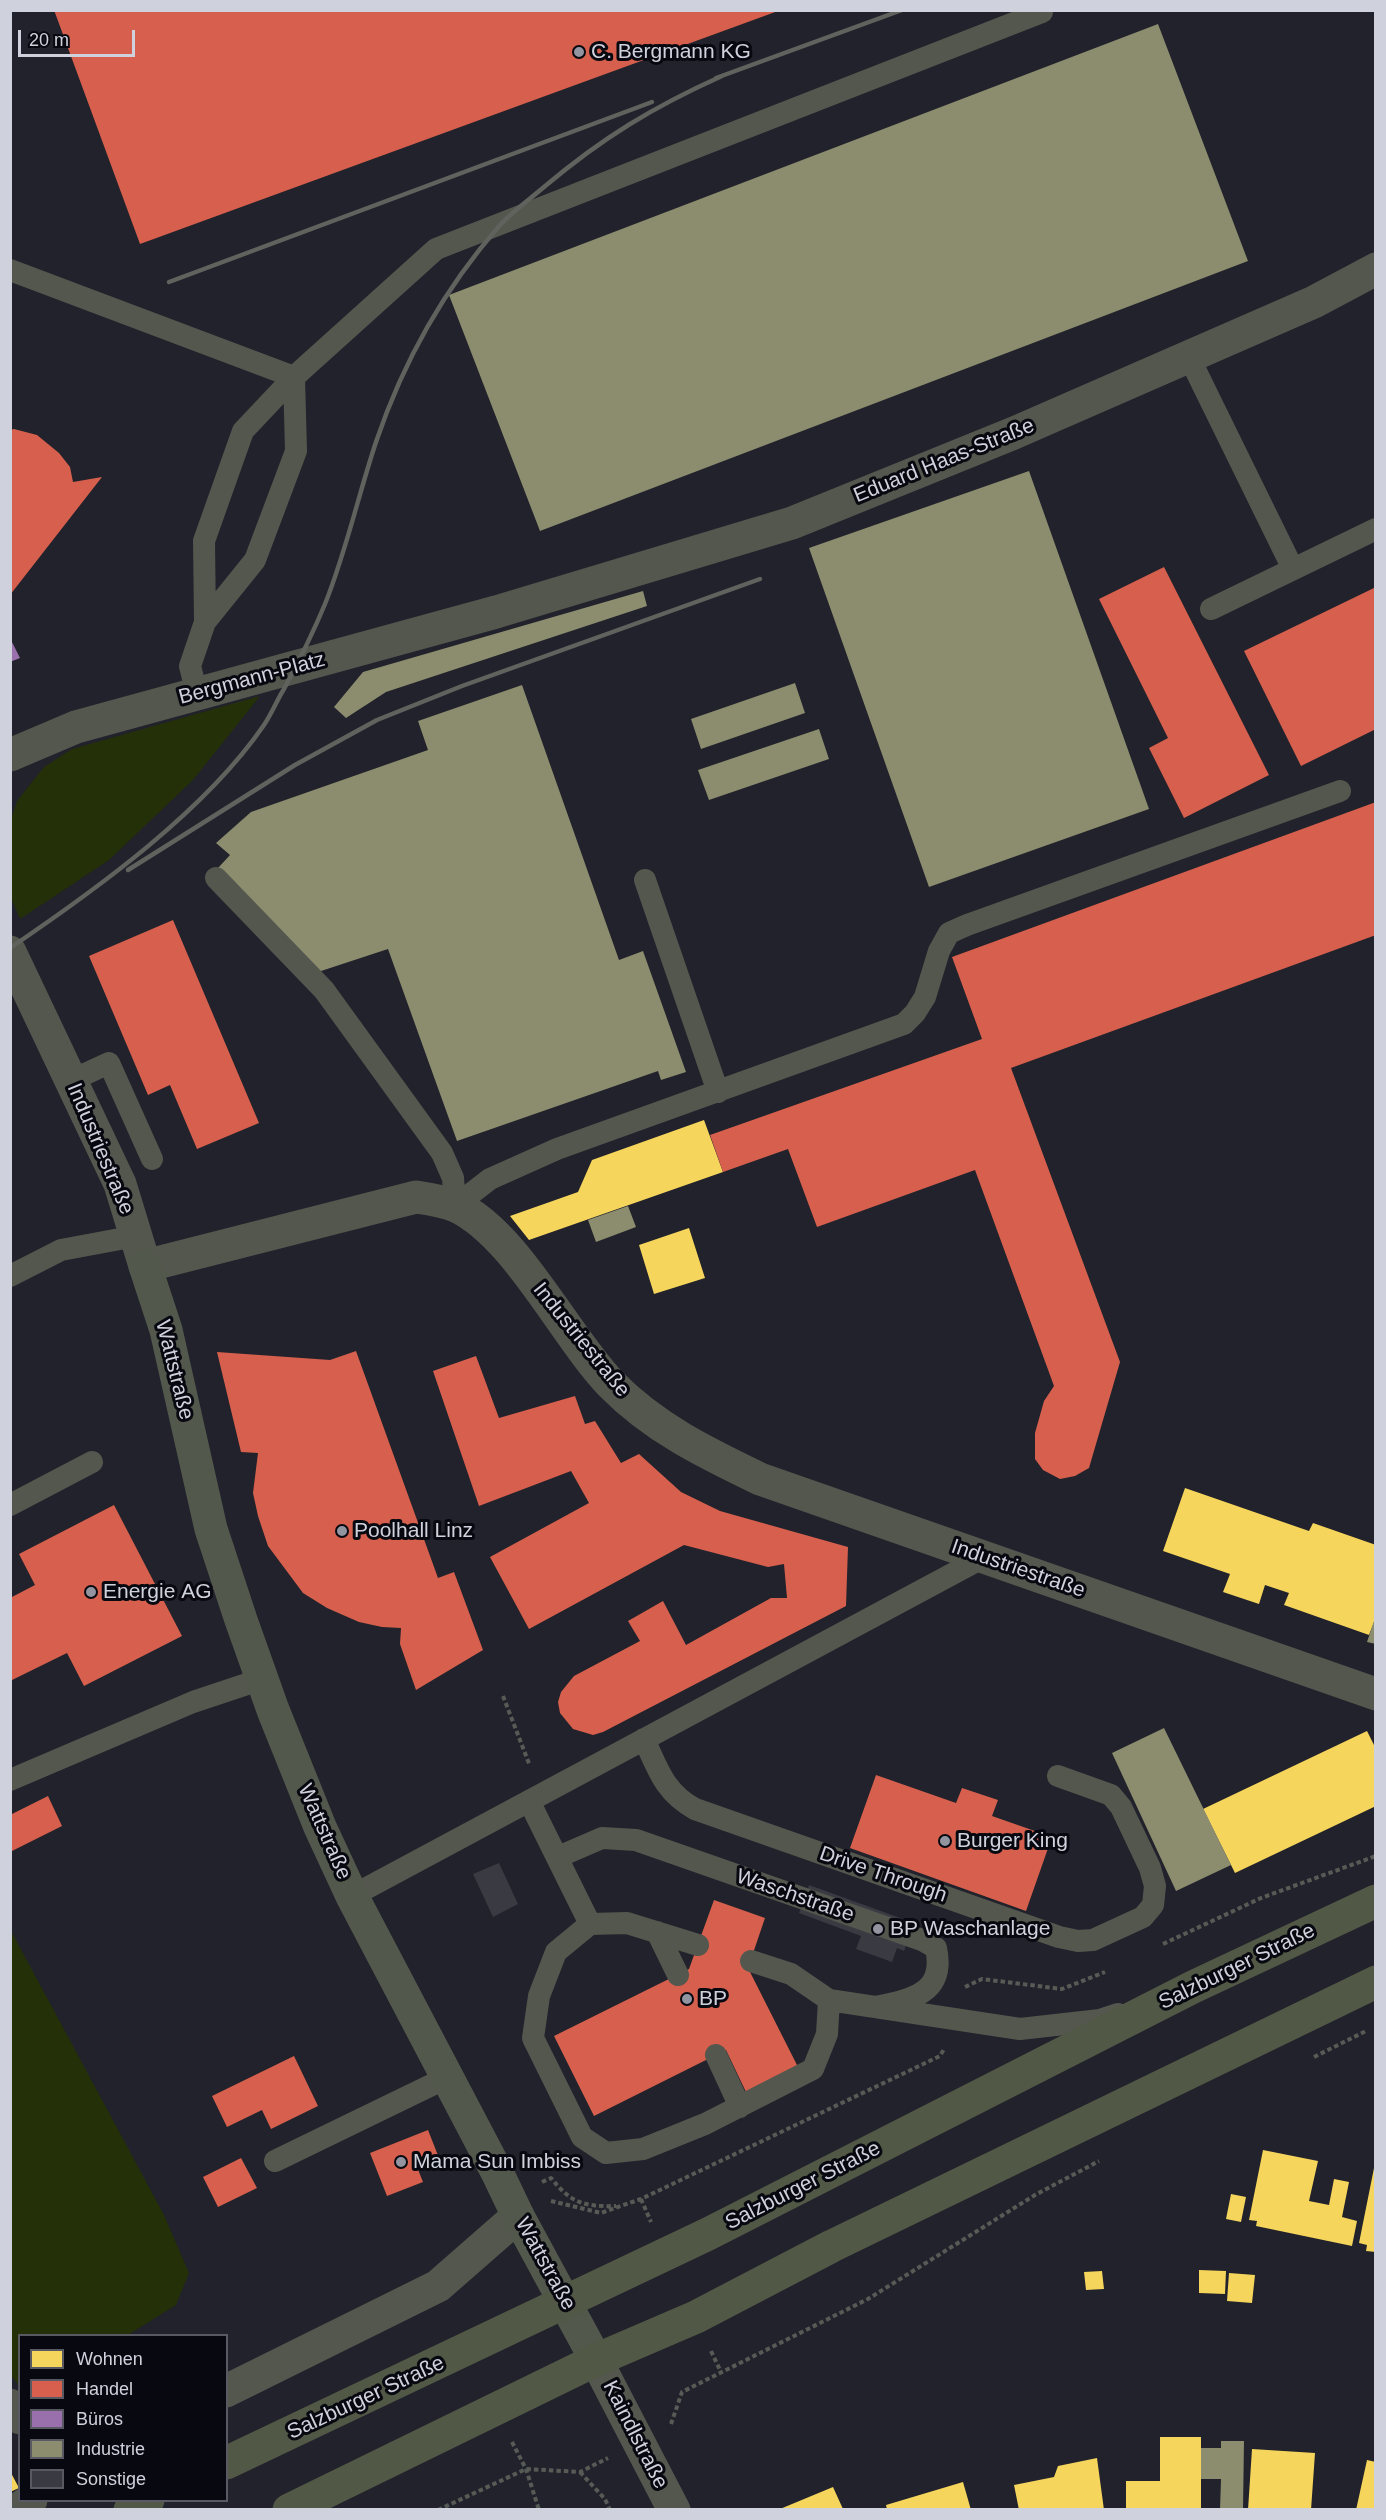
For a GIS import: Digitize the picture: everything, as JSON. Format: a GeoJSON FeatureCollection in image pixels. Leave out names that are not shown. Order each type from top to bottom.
{"type":"FeatureCollection","features":[{"type":"Feature","properties":{"kind":"main road","name":"Salzburger Straße"},"geometry":{"type":"LineString","coordinates":[[228,2462],[708,2234],[1193,1987],[1376,1900]]}},
{"type":"Feature","properties":{"kind":"main road"},"geometry":{"type":"LineString","coordinates":[[289,2510],[596,2360],[696,2317],[832,2246],[1376,1982]]}},
{"type":"Feature","properties":{"kind":"main road"},"geometry":{"type":"LineString","coordinates":[[130,2510],[144,2502]]}},
{"type":"Feature","properties":{"kind":"street","name":"Eduard Haas-Straße"},"geometry":{"type":"LineString","coordinates":[[496,612],[792,523],[1014,433],[1189,357],[1314,302],[1376,269]]}},
{"type":"Feature","properties":{"kind":"street","name":"Bergmann-Platz"},"geometry":{"type":"LineString","coordinates":[[10,755],[76,727],[496,612]]}},
{"type":"Feature","properties":{"kind":"street","name":"Industriestraße"},"geometry":{"type":"LineString","coordinates":[[10,952],[120,1184],[141,1251],[416,1197],[455,1206],[476,1219],[508,1249],[610,1383],[650,1420],[699,1450],[760,1479],[1376,1694]]}},
{"type":"Feature","properties":{"kind":"street","name":"Wattstraße"},"geometry":{"type":"LineString","coordinates":[[141,1251],[166,1330],[212,1529],[261,1679],[320,1827],[352,1896],[514,2208],[596,2360]]}},
{"type":"Feature","properties":{"kind":"street"},"geometry":{"type":"LineString","coordinates":[[228,2390],[438,2286],[514,2208]]}},
{"type":"Feature","properties":{"kind":"street","name":"Kaindlstraße"},"geometry":{"type":"LineString","coordinates":[[596,2360],[674,2510]]}},
{"type":"Feature","properties":{"kind":"lane"},"geometry":{"type":"LineString","coordinates":[[197,693],[190,666],[205,622],[204,541],[243,431],[294,377],[436,249],[1042,12],[1041,10]]}},
{"type":"Feature","properties":{"kind":"lane"},"geometry":{"type":"LineString","coordinates":[[10,270],[294,377]]}},
{"type":"Feature","properties":{"kind":"lane"},"geometry":{"type":"LineString","coordinates":[[1189,357],[1293,569]]}},
{"type":"Feature","properties":{"kind":"lane"},"geometry":{"type":"LineString","coordinates":[[205,622],[255,561],[296,451],[294,377]]}},
{"type":"Feature","properties":{"kind":"lane"},"geometry":{"type":"LineString","coordinates":[[1211,609],[1376,529]]}},
{"type":"Feature","properties":{"kind":"lane"},"geometry":{"type":"LineString","coordinates":[[455,1206],[490,1179],[557,1149],[904,1024],[915,1013],[925,997],[939,951],[949,933],[1340,791]]}},
{"type":"Feature","properties":{"kind":"lane"},"geometry":{"type":"LineString","coordinates":[[216,878],[324,990],[442,1153],[453,1178],[455,1206]]}},
{"type":"Feature","properties":{"kind":"lane"},"geometry":{"type":"LineString","coordinates":[[645,880],[718,1092]]}},
{"type":"Feature","properties":{"kind":"lane"},"geometry":{"type":"LineString","coordinates":[[70,1081],[109,1063],[152,1159]]}},
{"type":"Feature","properties":{"kind":"lane"},"geometry":{"type":"LineString","coordinates":[[10,1276],[61,1250],[141,1251]]}},
{"type":"Feature","properties":{"kind":"lane"},"geometry":{"type":"LineString","coordinates":[[10,1505],[92,1462]]}},
{"type":"Feature","properties":{"kind":"lane"},"geometry":{"type":"LineString","coordinates":[[352,1896],[984,1557]]}},
{"type":"Feature","properties":{"kind":"lane"},"geometry":{"type":"LineString","coordinates":[[10,1780],[193,1702],[261,1679]]}},
{"type":"Feature","properties":{"kind":"lane","name":"Drive Through"},"geometry":{"type":"LineString","coordinates":[[644,1739],[666,1785],[678,1800],[694,1809],[1059,1937],[1078,1941],[1093,1940],[1143,1917],[1153,1905],[1155,1886],[1150,1868],[1121,1807],[1111,1795],[1058,1776]]}},
{"type":"Feature","properties":{"kind":"lane"},"geometry":{"type":"LineString","coordinates":[[535,1798],[558,1857],[590,1924]]}},
{"type":"Feature","properties":{"kind":"lane","name":"Waschstraße"},"geometry":{"type":"LineString","coordinates":[[558,1857],[602,1838],[636,1840],[922,1940],[936,1948],[939,1964],[933,1981],[914,1999],[874,2007]]}},
{"type":"Feature","properties":{"kind":"lane"},"geometry":{"type":"LineString","coordinates":[[698,1945],[627,1923],[590,1924],[556,1952],[539,1996],[533,2038],[582,2137],[606,2153],[643,2149],[705,2124],[813,2069],[827,2034],[829,2000]]}},
{"type":"Feature","properties":{"kind":"lane"},"geometry":{"type":"LineString","coordinates":[[657,1932],[678,1975]]}},
{"type":"Feature","properties":{"kind":"lane"},"geometry":{"type":"LineString","coordinates":[[751,1961],[791,1974],[829,2000],[1020,2029],[1100,2020],[1193,1987]]}},
{"type":"Feature","properties":{"kind":"lane"},"geometry":{"type":"LineString","coordinates":[[716,2055],[740,2107]]}},
{"type":"Feature","properties":{"kind":"lane"},"geometry":{"type":"LineString","coordinates":[[275,2161],[448,2077]]}},
{"type":"Feature","properties":{"kind":"path"},"geometry":{"type":"LineString","coordinates":[[503,1696],[535,1798]]}},
{"type":"Feature","properties":{"kind":"path"},"geometry":{"type":"LineString","coordinates":[[1304,2061],[1376,2027]]}},
{"type":"Feature","properties":{"kind":"path"},"geometry":{"type":"LineString","coordinates":[[514,2208],[553,2200],[601,2213],[641,2199],[940,2056]]}},
{"type":"Feature","properties":{"kind":"path"},"geometry":{"type":"LineString","coordinates":[[721,2372],[868,2299],[1035,2195],[1102,2159]]}},
{"type":"Feature","properties":{"kind":"path"},"geometry":{"type":"LineString","coordinates":[[514,2208],[551,2178],[566,2197],[596,2207],[619,2206],[641,2199]]}},
{"type":"Feature","properties":{"kind":"path"},"geometry":{"type":"LineString","coordinates":[[438,2510],[526,2469],[580,2472],[605,2499],[610,2510]]}},
{"type":"Feature","properties":{"kind":"path"},"geometry":{"type":"LineString","coordinates":[[526,2469],[539,2510]]}},
{"type":"Feature","properties":{"kind":"green space"},"geometry":{"type":"Polygon","coordinates":[[[260,696],[193,780],[109,860],[20,919],[11,898],[11,819],[17,801],[44,767],[72,749],[260,696]]]}},
{"type":"Feature","properties":{"kind":"green space"},"geometry":{"type":"Polygon","coordinates":[[[10,1929],[164,2215],[189,2273],[176,2305],[130,2334],[18,2334],[18,2385],[10,2374],[10,1929]]]}},
{"type":"Feature","properties":{"kind":"building: Wohnen"},"geometry":{"type":"Polygon","coordinates":[[[704,1120],[723,1172],[529,1240],[510,1216],[578,1192],[592,1160],[704,1120]]]}},
{"type":"Feature","properties":{"kind":"building: Wohnen"},"geometry":{"type":"Polygon","coordinates":[[[689,1228],[705,1278],[654,1294],[639,1245],[689,1228]]]}},
{"type":"Feature","properties":{"kind":"building: Wohnen"},"geometry":{"type":"Polygon","coordinates":[[[1185,1488],[1309,1531],[1313,1523],[1376,1545],[1376,1617],[1369,1635],[1284,1605],[1289,1593],[1265,1585],[1259,1604],[1223,1592],[1230,1574],[1163,1551],[1185,1488]]]}},
{"type":"Feature","properties":{"kind":"building: Wohnen"},"geometry":{"type":"Polygon","coordinates":[[[1367,1731],[1376,1749],[1376,1806],[1235,1873],[1203,1809],[1367,1731]]]}},
{"type":"Feature","properties":{"kind":"building: Wohnen"},"geometry":{"type":"Polygon","coordinates":[[[1263,2150],[1318,2161],[1309,2201],[1329,2205],[1334,2179],[1349,2182],[1342,2217],[1357,2221],[1352,2246],[1256,2226],[1257,2221],[1249,2220],[1263,2150]]]}},
{"type":"Feature","properties":{"kind":"building: Wohnen"},"geometry":{"type":"Polygon","coordinates":[[[1374,2168],[1376,2168],[1376,2252],[1366,2251],[1367,2245],[1359,2243],[1374,2168]]]}},
{"type":"Feature","properties":{"kind":"building: Wohnen"},"geometry":{"type":"Polygon","coordinates":[[[1231,2194],[1246,2197],[1241,2222],[1226,2219],[1231,2194]]]}},
{"type":"Feature","properties":{"kind":"building: Wohnen"},"geometry":{"type":"Polygon","coordinates":[[[1199,2270],[1226,2271],[1225,2294],[1199,2293],[1199,2270]]]}},
{"type":"Feature","properties":{"kind":"building: Wohnen"},"geometry":{"type":"Polygon","coordinates":[[[1102,2271],[1104,2289],[1086,2290],[1084,2272],[1102,2271]]]}},
{"type":"Feature","properties":{"kind":"building: Wohnen"},"geometry":{"type":"Polygon","coordinates":[[[1229,2273],[1255,2275],[1252,2303],[1227,2301],[1229,2273]]]}},
{"type":"Feature","properties":{"kind":"building: Wohnen"},"geometry":{"type":"Polygon","coordinates":[[[1160,2437],[1201,2437],[1201,2510],[1126,2510],[1126,2481],[1160,2481],[1160,2437]]]}},
{"type":"Feature","properties":{"kind":"building: Wohnen"},"geometry":{"type":"Polygon","coordinates":[[[1252,2449],[1315,2453],[1311,2510],[1248,2510],[1252,2449]]]}},
{"type":"Feature","properties":{"kind":"building: Wohnen"},"geometry":{"type":"Polygon","coordinates":[[[1097,2458],[1104,2510],[1019,2510],[1014,2485],[1054,2477],[1058,2466],[1097,2458]]]}},
{"type":"Feature","properties":{"kind":"building: Wohnen"},"geometry":{"type":"Polygon","coordinates":[[[1367,2460],[1376,2462],[1376,2510],[1356,2510],[1367,2460]]]}},
{"type":"Feature","properties":{"kind":"building: Wohnen"},"geometry":{"type":"Polygon","coordinates":[[[10,2471],[18,2488],[10,2492],[10,2471]]]}},
{"type":"Feature","properties":{"kind":"building: Wohnen"},"geometry":{"type":"Polygon","coordinates":[[[963,2482],[971,2510],[887,2510],[886,2505],[963,2482]]]}},
{"type":"Feature","properties":{"kind":"building: Wohnen"},"geometry":{"type":"Polygon","coordinates":[[[833,2487],[843,2509],[780,2509],[833,2487]]]}},
{"type":"Feature","properties":{"kind":"building: Handel"},"geometry":{"type":"Polygon","coordinates":[[[54,10],[778,10],[778,11],[140,244],[54,10]]]}},
{"type":"Feature","properties":{"kind":"building: Handel"},"geometry":{"type":"Polygon","coordinates":[[[10,430],[37,435],[59,453],[70,467],[73,482],[102,477],[10,595],[10,430]]]}},
{"type":"Feature","properties":{"kind":"building: Handel"},"geometry":{"type":"Polygon","coordinates":[[[1164,567],[1269,775],[1184,818],[1149,748],[1168,738],[1099,599],[1164,567]]]}},
{"type":"Feature","properties":{"kind":"building: Handel"},"geometry":{"type":"Polygon","coordinates":[[[1376,587],[1376,729],[1301,766],[1244,651],[1376,587]]]}},
{"type":"Feature","properties":{"kind":"building: Handel"},"geometry":{"type":"Polygon","coordinates":[[[1376,802],[1376,935],[1011,1068],[1120,1362],[1089,1468],[1075,1476],[1060,1479],[1043,1470],[1035,1459],[1035,1433],[1044,1401],[1054,1386],[975,1170],[817,1227],[788,1149],[723,1172],[710,1135],[982,1039],[952,957],[1376,802]]]}},
{"type":"Feature","properties":{"kind":"building: Handel"},"geometry":{"type":"Polygon","coordinates":[[[173,920],[259,1123],[197,1149],[170,1085],[148,1095],[89,956],[173,920]]]}},
{"type":"Feature","properties":{"kind":"building: Handel","name":"Poolhall Linz"},"geometry":{"type":"Polygon","coordinates":[[[356,1351],[438,1578],[454,1572],[483,1650],[416,1690],[400,1644],[401,1628],[359,1622],[327,1608],[303,1593],[268,1546],[253,1493],[258,1453],[241,1452],[217,1352],[330,1360],[356,1351]]]}},
{"type":"Feature","properties":{"kind":"building: Handel"},"geometry":{"type":"Polygon","coordinates":[[[476,1356],[499,1418],[575,1396],[585,1424],[595,1421],[621,1463],[639,1454],[681,1492],[720,1511],[848,1547],[846,1606],[603,1732],[593,1735],[573,1729],[560,1713],[558,1702],[561,1692],[574,1676],[640,1641],[628,1621],[663,1601],[686,1645],[771,1598],[787,1598],[784,1564],[768,1567],[684,1545],[529,1629],[490,1557],[589,1503],[571,1471],[479,1506],[433,1371],[476,1356]]]}},
{"type":"Feature","properties":{"kind":"building: Handel","name":"Energie AG"},"geometry":{"type":"Polygon","coordinates":[[[114,1505],[182,1636],[84,1686],[67,1653],[10,1681],[10,1598],[35,1585],[19,1554],[114,1505]]]}},
{"type":"Feature","properties":{"kind":"building: Handel"},"geometry":{"type":"Polygon","coordinates":[[[876,1775],[956,1803],[962,1788],[998,1800],[992,1816],[1052,1837],[1026,1911],[850,1848],[876,1775]]]}},
{"type":"Feature","properties":{"kind":"building: Handel"},"geometry":{"type":"Polygon","coordinates":[[[48,1796],[62,1826],[10,1852],[10,1815],[48,1796]]]}},
{"type":"Feature","properties":{"kind":"building: Handel"},"geometry":{"type":"Polygon","coordinates":[[[714,1900],[765,1918],[748,1968],[798,2067],[746,2092],[726,2050],[594,2116],[554,2036],[689,1969],[714,1900]]]}},
{"type":"Feature","properties":{"kind":"building: Handel"},"geometry":{"type":"Polygon","coordinates":[[[294,2056],[318,2106],[271,2129],[262,2110],[227,2127],[212,2096],[294,2056]]]}},
{"type":"Feature","properties":{"kind":"building: Handel","name":"Mama Sun Imbiss"},"geometry":{"type":"Polygon","coordinates":[[[428,2130],[439,2158],[417,2167],[423,2182],[387,2196],[370,2153],[428,2130]]]}},
{"type":"Feature","properties":{"kind":"building: Handel"},"geometry":{"type":"Polygon","coordinates":[[[241,2158],[257,2188],[218,2207],[203,2177],[241,2158]]]}},
{"type":"Feature","properties":{"kind":"building: Büros"},"geometry":{"type":"Polygon","coordinates":[[[10,638],[20,658],[10,662],[10,638]]]}},
{"type":"Feature","properties":{"kind":"building: Industrie"},"geometry":{"type":"Polygon","coordinates":[[[1158,24],[1248,261],[540,531],[449,295],[1158,24]]]}},
{"type":"Feature","properties":{"kind":"building: Industrie"},"geometry":{"type":"Polygon","coordinates":[[[1029,471],[1149,809],[929,887],[809,548],[1029,471]]]}},
{"type":"Feature","properties":{"kind":"building: Industrie"},"geometry":{"type":"Polygon","coordinates":[[[643,591],[647,606],[386,692],[346,718],[334,707],[363,672],[643,591]]]}},
{"type":"Feature","properties":{"kind":"building: Industrie"},"geometry":{"type":"Polygon","coordinates":[[[795,683],[805,713],[701,749],[691,719],[795,683]]]}},
{"type":"Feature","properties":{"kind":"building: Industrie"},"geometry":{"type":"Polygon","coordinates":[[[522,685],[619,960],[643,951],[686,1072],[661,1080],[658,1071],[457,1141],[388,949],[318,972],[218,868],[230,855],[216,843],[251,812],[428,750],[418,721],[522,685]]]}},
{"type":"Feature","properties":{"kind":"building: Industrie"},"geometry":{"type":"Polygon","coordinates":[[[819,729],[829,759],[709,800],[698,770],[819,729]]]}},
{"type":"Feature","properties":{"kind":"building: Industrie"},"geometry":{"type":"Polygon","coordinates":[[[628,1206],[636,1227],[596,1242],[588,1220],[628,1206]]]}},
{"type":"Feature","properties":{"kind":"building: Industrie"},"geometry":{"type":"Polygon","coordinates":[[[1376,1618],[1376,1644],[1367,1642],[1376,1618]]]}},
{"type":"Feature","properties":{"kind":"building: Industrie"},"geometry":{"type":"Polygon","coordinates":[[[1164,1728],[1231,1865],[1176,1891],[1112,1753],[1164,1728]]]}},
{"type":"Feature","properties":{"kind":"building: Industrie"},"geometry":{"type":"Polygon","coordinates":[[[1221,2441],[1244,2441],[1243,2510],[1220,2510],[1221,2479],[1201,2479],[1201,2448],[1221,2448],[1221,2441]]]}},
{"type":"Feature","properties":{"kind":"building: Sonstige"},"geometry":{"type":"Polygon","coordinates":[[[499,1863],[518,1904],[493,1917],[473,1874],[499,1863]]]}},
{"type":"Feature","properties":{"kind":"building: Sonstige","name":"BP Waschanlage"},"geometry":{"type":"Polygon","coordinates":[[[809,1885],[914,1923],[904,1951],[897,1948],[892,1962],[856,1949],[861,1936],[799,1913],[809,1885]]]}},
{"type":"Feature","properties":{"kind":"railway"},"geometry":{"type":"LineString","coordinates":[[716,78],[902,10]]}},
{"type":"Feature","properties":{"kind":"railway"},"geometry":{"type":"LineString","coordinates":[[10,948],[148,847],[212,788],[240,757],[264,725],[316,626],[325,604],[376,442],[399,383],[443,301],[480,249],[510,215],[587,153],[651,112],[722,76]]}},
{"type":"Feature","properties":{"kind":"railway"},"geometry":{"type":"LineString","coordinates":[[169,282],[652,102]]}},
{"type":"Feature","properties":{"kind":"railway"},"geometry":{"type":"LineString","coordinates":[[128,870],[295,765],[377,720],[462,686],[760,579]]}},
{"type":"Feature","properties":{"kind":"place","name":"C. Bergmann KG"},"geometry":{"type":"Point","coordinates":[579,52]}},
{"type":"Feature","properties":{"kind":"place","name":"Poolhall Linz"},"geometry":{"type":"Point","coordinates":[342,1531]}},
{"type":"Feature","properties":{"kind":"place","name":"Energie AG"},"geometry":{"type":"Point","coordinates":[91,1592]}},
{"type":"Feature","properties":{"kind":"place","name":"Burger King"},"geometry":{"type":"Point","coordinates":[945,1841]}},
{"type":"Feature","properties":{"kind":"place","name":"BP Waschanlage"},"geometry":{"type":"Point","coordinates":[878,1929]}},
{"type":"Feature","properties":{"kind":"place","name":"BP"},"geometry":{"type":"Point","coordinates":[687,1999]}},
{"type":"Feature","properties":{"kind":"place","name":"Mama Sun Imbiss"},"geometry":{"type":"Point","coordinates":[401,2162]}}]}
